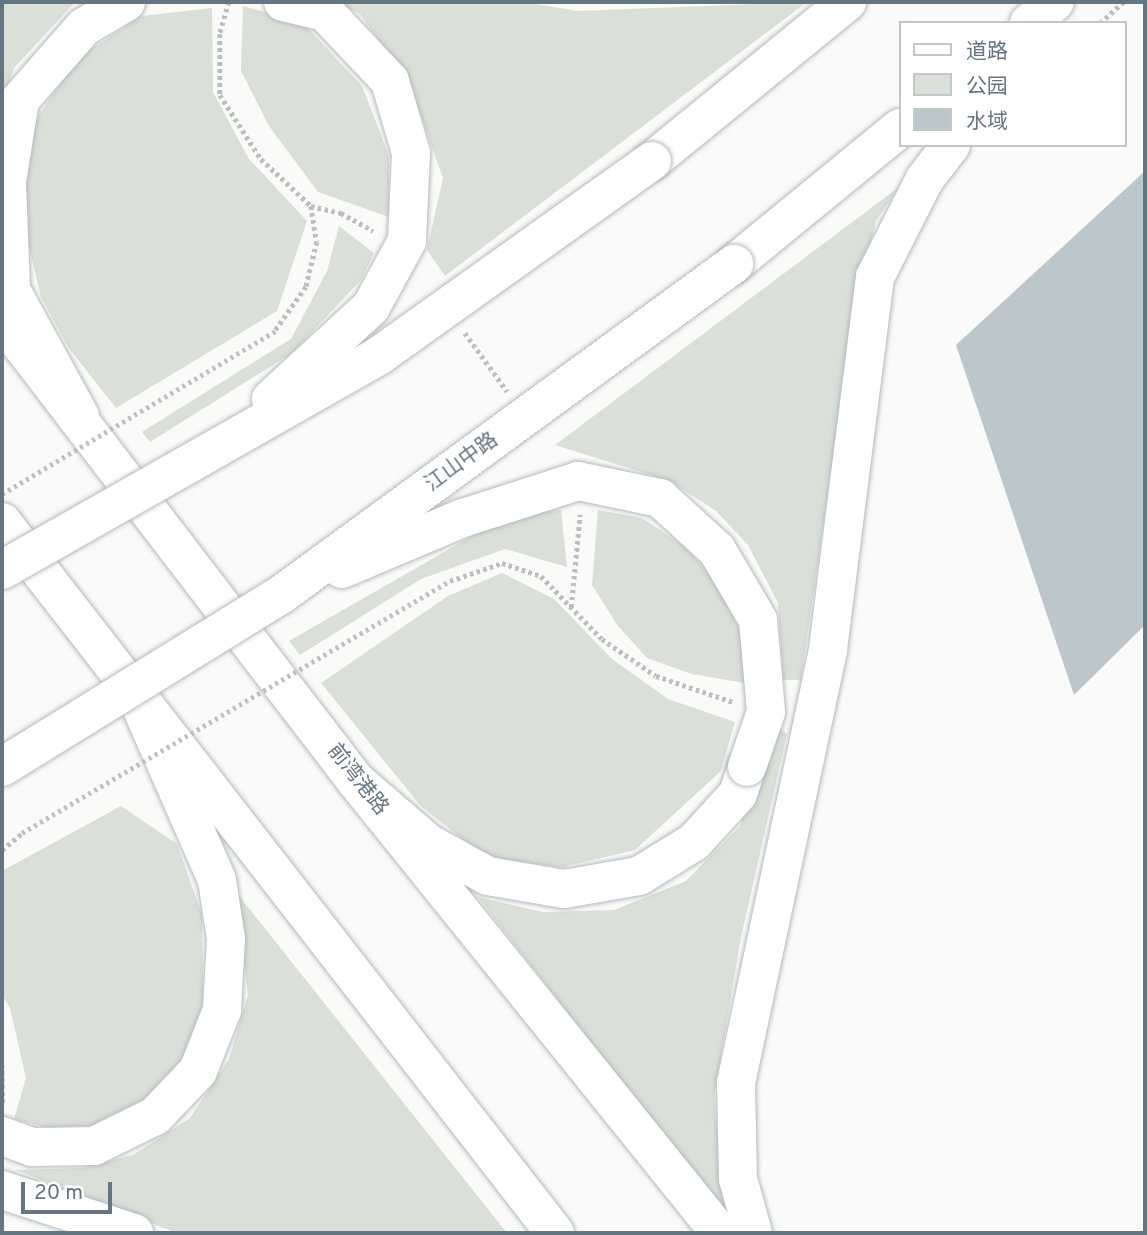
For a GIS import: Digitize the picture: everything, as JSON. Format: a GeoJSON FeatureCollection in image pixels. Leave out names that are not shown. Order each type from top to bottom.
{"type":"FeatureCollection","features":[{"type":"Feature","properties":{"kind":"main road"},"geometry":{"type":"LineString","coordinates":[[80,416],[11,290],[7,182],[20,100],[84,27],[126,2]]}},
{"type":"Feature","properties":{"kind":"main road"},"geometry":{"type":"LineString","coordinates":[[221,445],[372,307],[407,241],[411,153],[390,80],[325,12],[283,2]]}},
{"type":"Feature","properties":{"kind":"main road"},"geometry":{"type":"LineString","coordinates":[[2,570],[380,355],[652,161],[847,2]]}},
{"type":"Feature","properties":{"kind":"main road"},"geometry":{"type":"LineString","coordinates":[[1032,21],[1056,2]]}},
{"type":"Feature","properties":{"kind":"main road"},"geometry":{"type":"LineString","coordinates":[[1043,21],[1056,2]]}},
{"type":"Feature","properties":{"kind":"main road","name":"江山中路"},"geometry":{"type":"LineString","coordinates":[[2,767],[282,594],[734,264],[898,130]]}},
{"type":"Feature","properties":{"kind":"main road"},"geometry":{"type":"LineString","coordinates":[[753,1233],[738,1179],[736,1083],[828,649],[875,277],[925,179],[949,147]]}},
{"type":"Feature","properties":{"kind":"main road","name":"前湾港路"},"geometry":{"type":"LineString","coordinates":[[2,320],[80,416],[356,781],[720,1233]]}},
{"type":"Feature","properties":{"kind":"main road"},"geometry":{"type":"LineString","coordinates":[[282,594],[463,518],[578,481],[660,498],[718,550],[758,620],[766,712],[738,794],[694,842],[639,876],[564,889],[488,876],[428,843],[356,781]]}},
{"type":"Feature","properties":{"kind":"main road"},"geometry":{"type":"LineString","coordinates":[[2,522],[555,1233]]}},
{"type":"Feature","properties":{"kind":"main road"},"geometry":{"type":"LineString","coordinates":[[18,1142],[94,1146],[155,1116],[198,1071],[222,1010],[226,939],[217,880],[137,698]]}},
{"type":"Feature","properties":{"kind":"main road"},"geometry":{"type":"LineString","coordinates":[[2,785],[88,714]]}},
{"type":"Feature","properties":{"kind":"main road"},"geometry":{"type":"LineString","coordinates":[[2,1190],[134,1233]]}},
{"type":"Feature","properties":{"kind":"path"},"geometry":{"type":"LineString","coordinates":[[229,2],[220,34],[220,95],[261,159],[311,206],[341,213],[378,233]]}},
{"type":"Feature","properties":{"kind":"path"},"geometry":{"type":"LineString","coordinates":[[1102,21],[1123,2]]}},
{"type":"Feature","properties":{"kind":"path"},"geometry":{"type":"LineString","coordinates":[[2,494],[275,331],[306,287],[317,242],[311,206]]}},
{"type":"Feature","properties":{"kind":"path"},"geometry":{"type":"LineString","coordinates":[[458,323],[515,401]]}},
{"type":"Feature","properties":{"kind":"path"},"geometry":{"type":"LineString","coordinates":[[571,607],[580,504]]}},
{"type":"Feature","properties":{"kind":"path"},"geometry":{"type":"LineString","coordinates":[[2,850],[22,833],[450,581],[502,563],[541,576],[602,639],[656,676],[721,702],[746,702]]}},
{"type":"Feature","properties":{"kind":"path"},"geometry":{"type":"LineString","coordinates":[[2,1064],[2,1108]]}},
{"type":"Feature","properties":{"kind":"green space"},"geometry":{"type":"Polygon","coordinates":[[[2,2],[75,2],[14,68],[2,104],[2,2]]]}},
{"type":"Feature","properties":{"kind":"green space"},"geometry":{"type":"Polygon","coordinates":[[[335,2],[524,2],[578,11],[807,2],[445,276],[427,250],[443,178],[410,85],[360,14],[335,2]]]}},
{"type":"Feature","properties":{"kind":"green space"},"geometry":{"type":"Polygon","coordinates":[[[243,6],[303,23],[362,86],[389,156],[389,217],[318,192],[269,126],[241,71],[243,6]]]}},
{"type":"Feature","properties":{"kind":"green space"},"geometry":{"type":"Polygon","coordinates":[[[212,8],[213,92],[249,159],[307,221],[277,311],[116,408],[68,347],[41,297],[24,225],[30,129],[75,60],[141,16],[212,8]]]}},
{"type":"Feature","properties":{"kind":"green space"},"geometry":{"type":"Polygon","coordinates":[[[899,187],[876,221],[852,324],[801,680],[783,680],[778,603],[748,545],[716,511],[670,481],[555,445],[899,187]]]}},
{"type":"Feature","properties":{"kind":"green space"},"geometry":{"type":"Polygon","coordinates":[[[339,226],[374,253],[361,280],[292,353],[150,442],[142,432],[291,339],[327,271],[339,226]]]}},
{"type":"Feature","properties":{"kind":"green space"},"geometry":{"type":"Polygon","coordinates":[[[561,510],[567,567],[505,549],[421,579],[300,655],[289,641],[477,533],[530,513],[561,510]]]}},
{"type":"Feature","properties":{"kind":"green space"},"geometry":{"type":"Polygon","coordinates":[[[598,510],[642,518],[685,547],[716,581],[739,628],[751,684],[692,674],[647,658],[618,626],[592,585],[598,510]]]}},
{"type":"Feature","properties":{"kind":"green space"},"geometry":{"type":"Polygon","coordinates":[[[502,573],[554,599],[612,659],[668,699],[735,722],[721,771],[635,850],[563,867],[486,858],[420,805],[321,683],[448,596],[502,573]]]}},
{"type":"Feature","properties":{"kind":"green space"},"geometry":{"type":"Polygon","coordinates":[[[780,728],[787,734],[741,937],[714,1097],[725,1216],[478,897],[543,912],[614,910],[686,881],[740,826],[780,728]]]}},
{"type":"Feature","properties":{"kind":"green space"},"geometry":{"type":"Polygon","coordinates":[[[121,806],[177,844],[202,915],[203,1004],[182,1059],[148,1098],[93,1125],[53,1129],[14,1119],[26,1078],[10,1008],[2,995],[2,871],[121,806]]]}},
{"type":"Feature","properties":{"kind":"green space"},"geometry":{"type":"Polygon","coordinates":[[[236,892],[507,1233],[177,1233],[16,1170],[80,1168],[133,1155],[190,1118],[229,1059],[248,995],[236,892]]]}},
{"type":"Feature","properties":{"kind":"water"},"geometry":{"type":"Polygon","coordinates":[[[1145,171],[1145,625],[1074,695],[956,345],[1145,171]]]}}]}
